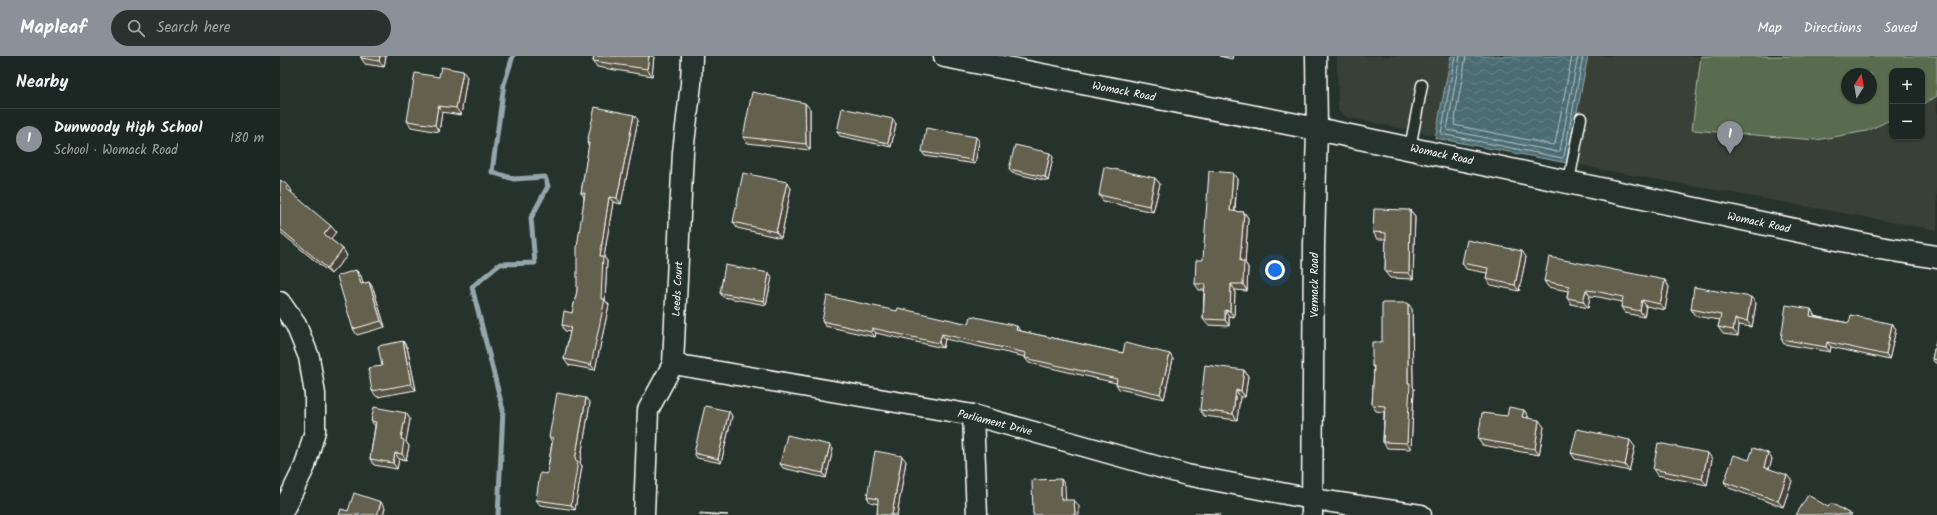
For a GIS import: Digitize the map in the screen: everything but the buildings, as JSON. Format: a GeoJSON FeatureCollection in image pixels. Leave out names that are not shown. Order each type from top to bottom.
{"type":"FeatureCollection","features":[{"type":"Feature","properties":{"kind":"street","name":"Leeds Court"},"geometry":{"type":"LineString","coordinates":[[644,515],[648,410],[674,364],[683,152],[691,84],[692,56]]}},
{"type":"Feature","properties":{"kind":"street","name":"Womack Road"},"geometry":{"type":"LineString","coordinates":[[945,56],[1317,129],[1570,181],[1872,246],[1937,257]]}},
{"type":"Feature","properties":{"kind":"street","name":"Vermack Road"},"geometry":{"type":"LineString","coordinates":[[1312,507],[1314,244],[1317,129],[1316,56]]}},
{"type":"Feature","properties":{"kind":"street"},"geometry":{"type":"LineString","coordinates":[[280,302],[296,325],[309,357],[316,394],[315,431],[305,466],[281,515]]}},
{"type":"Feature","properties":{"kind":"street","name":"Parliament Drive"},"geometry":{"type":"LineString","coordinates":[[674,364],[973,415],[1187,475],[1312,507],[1421,515]]}},
{"type":"Feature","properties":{"kind":"street"},"geometry":{"type":"LineString","coordinates":[[973,415],[977,515]]}},
{"type":"Feature","properties":{"kind":"lane"},"geometry":{"type":"LineString","coordinates":[[1410,148],[1422,85]]}},
{"type":"Feature","properties":{"kind":"lane"},"geometry":{"type":"LineString","coordinates":[[1570,181],[1581,118]]}},
{"type":"Feature","properties":{"kind":"shaded area"},"geometry":{"type":"Polygon","coordinates":[[[1337,56],[1937,56],[1937,230],[1604,170],[1346,117],[1338,110],[1337,56]]]}},
{"type":"Feature","properties":{"kind":"green space"},"geometry":{"type":"Polygon","coordinates":[[[1701,56],[1937,56],[1937,96],[1925,103],[1925,68],[1889,68],[1889,120],[1867,131],[1816,140],[1692,130],[1701,56]]]}},
{"type":"Feature","properties":{"kind":"water"},"geometry":{"type":"Polygon","coordinates":[[[1451,56],[1588,56],[1567,163],[1435,138],[1451,56]]]}},
{"type":"Feature","properties":{"kind":"waterway"},"geometry":{"type":"LineString","coordinates":[[498,515],[503,410],[472,287],[500,264],[535,263],[531,218],[548,186],[545,177],[514,179],[492,172],[504,84],[513,56]]}},
{"type":"Feature","properties":{"kind":"place","name":"Dunwoody High School"},"geometry":{"type":"Point","coordinates":[1730,154]}}]}
